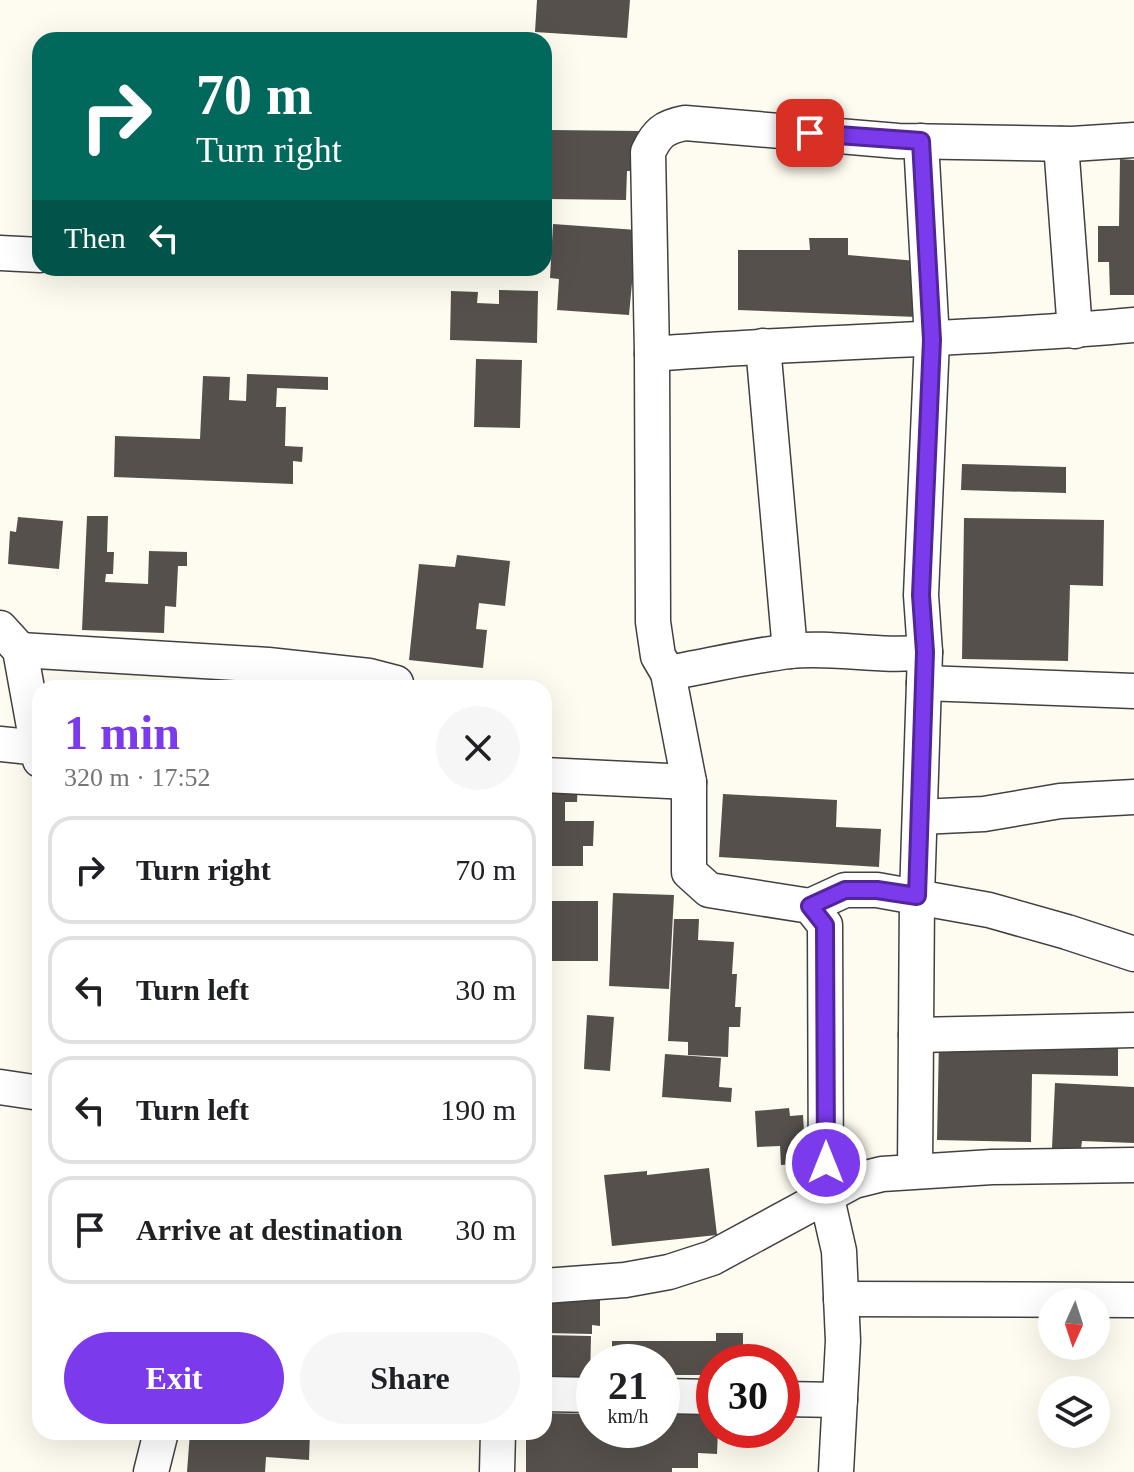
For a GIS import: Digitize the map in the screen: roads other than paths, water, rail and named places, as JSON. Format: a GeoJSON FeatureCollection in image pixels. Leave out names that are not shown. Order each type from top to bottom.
{"type":"FeatureCollection","features":[{"type":"Feature","properties":{"kind":"street"},"geometry":{"type":"LineString","coordinates":[[1134,140],[1061,144],[921,141],[685,123],[666,127],[655,137],[648,152],[653,622],[658,656],[668,673],[689,782],[689,872],[709,890],[810,906],[845,890],[877,890],[917,896],[989,910],[1134,954]]}},
{"type":"Feature","properties":{"kind":"street"},"geometry":{"type":"LineString","coordinates":[[915,1171],[917,896],[925,667],[921,595],[932,340],[921,141]]}},
{"type":"Feature","properties":{"kind":"street"},"geometry":{"type":"LineString","coordinates":[[1061,144],[1075,331]]}},
{"type":"Feature","properties":{"kind":"street"},"geometry":{"type":"LineString","coordinates":[[0,253],[32,255]]}},
{"type":"Feature","properties":{"kind":"street"},"geometry":{"type":"LineString","coordinates":[[652,354],[763,346],[932,340],[1134,325]]}},
{"type":"Feature","properties":{"kind":"street"},"geometry":{"type":"LineString","coordinates":[[763,346],[790,651]]}},
{"type":"Feature","properties":{"kind":"street"},"geometry":{"type":"LineString","coordinates":[[32,725],[10,639],[384,680]]}},
{"type":"Feature","properties":{"kind":"street"},"geometry":{"type":"LineString","coordinates":[[668,673],[790,651],[835,650],[899,655],[925,667],[1134,691]]}},
{"type":"Feature","properties":{"kind":"street"},"geometry":{"type":"LineString","coordinates":[[0,744],[32,751]]}},
{"type":"Feature","properties":{"kind":"street"},"geometry":{"type":"LineString","coordinates":[[552,775],[689,782]]}},
{"type":"Feature","properties":{"kind":"street"},"geometry":{"type":"LineString","coordinates":[[920,817],[984,814],[1094,798],[1134,797]]}},
{"type":"Feature","properties":{"kind":"street"},"geometry":{"type":"LineString","coordinates":[[810,906],[825,925],[826,1194],[839,1251],[843,1341],[836,1472]]}},
{"type":"Feature","properties":{"kind":"street"},"geometry":{"type":"LineString","coordinates":[[916,1035],[1134,1030]]}},
{"type":"Feature","properties":{"kind":"street"},"geometry":{"type":"LineString","coordinates":[[0,1087],[32,1092]]}},
{"type":"Feature","properties":{"kind":"street"},"geometry":{"type":"LineString","coordinates":[[552,1285],[625,1280],[669,1272],[712,1258],[826,1194],[854,1181],[882,1174],[1134,1165]]}},
{"type":"Feature","properties":{"kind":"street"},"geometry":{"type":"LineString","coordinates":[[841,1299],[1134,1300]]}},
{"type":"Feature","properties":{"kind":"street"},"geometry":{"type":"LineString","coordinates":[[552,1394],[576,1395]]}},
{"type":"Feature","properties":{"kind":"street"},"geometry":{"type":"LineString","coordinates":[[800,1399],[840,1400]]}},
{"type":"Feature","properties":{"kind":"street"},"geometry":{"type":"LineString","coordinates":[[151,1472],[159,1440]]}},
{"type":"Feature","properties":{"kind":"street"},"geometry":{"type":"LineString","coordinates":[[497,1472],[498,1440]]}}]}
